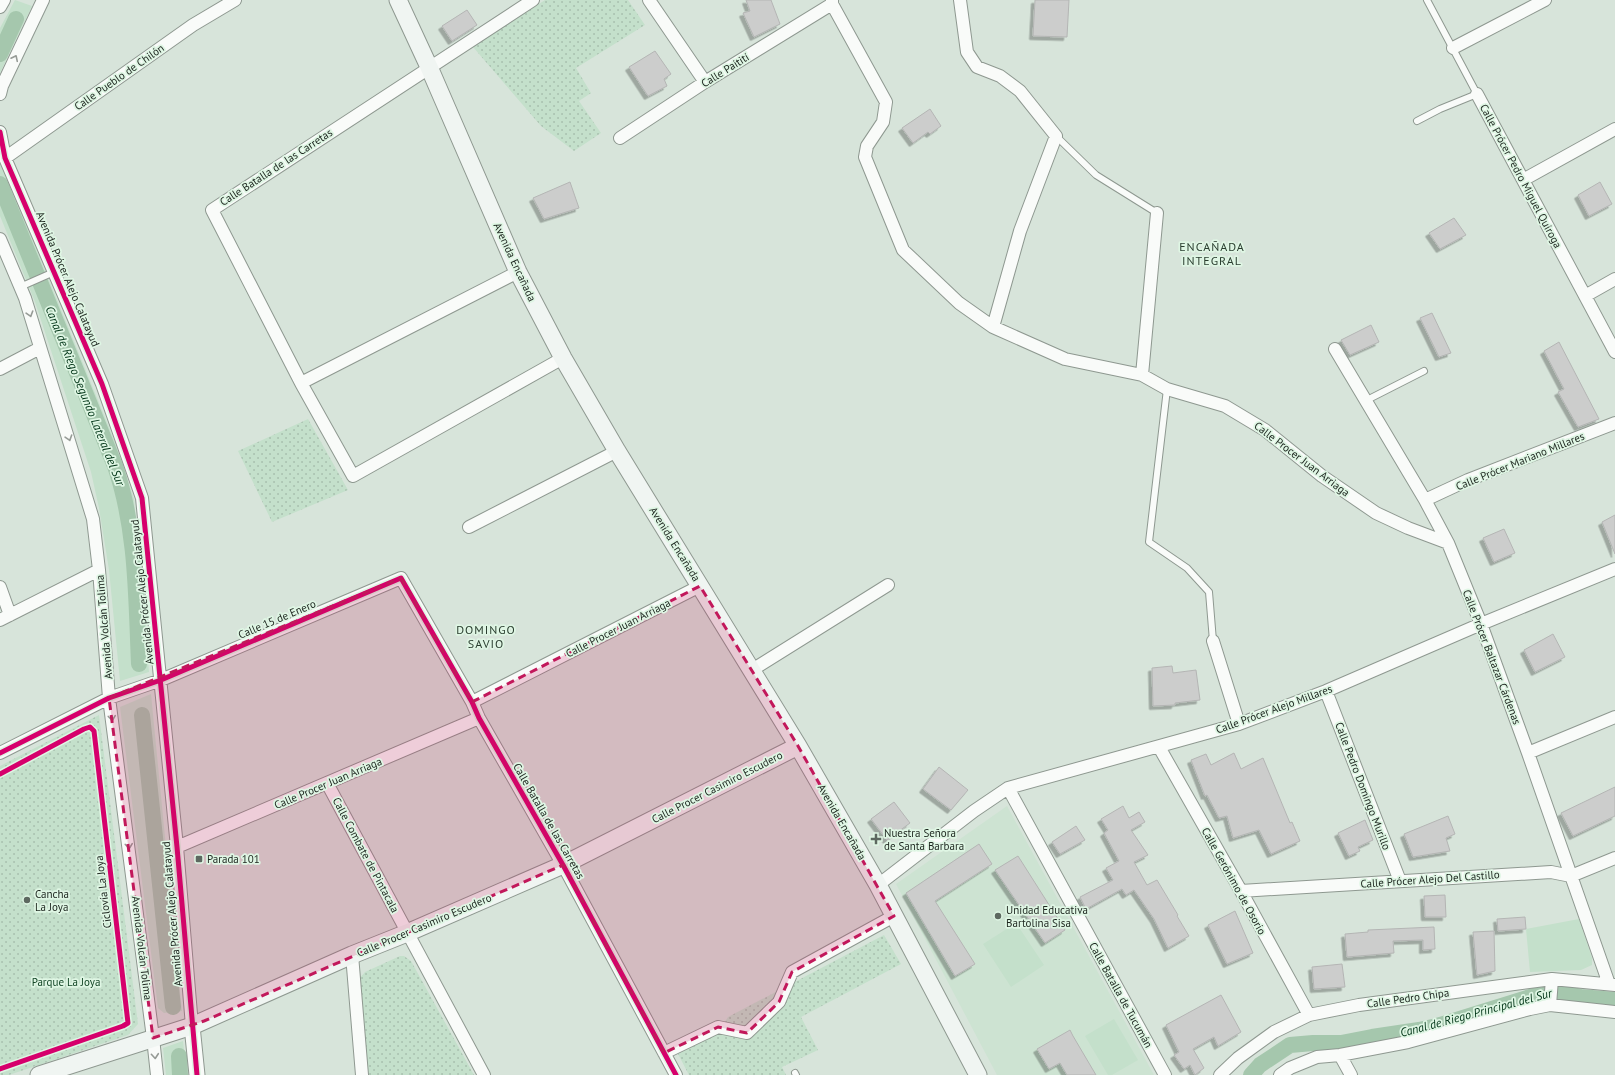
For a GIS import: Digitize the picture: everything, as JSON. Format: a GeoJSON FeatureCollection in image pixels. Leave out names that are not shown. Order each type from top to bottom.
{"type":"FeatureCollection","features":[{"type":"Feature","properties":{"kind":"main road","name":"Avenida Encañada"},"geometry":{"type":"LineString","coordinates":[[398,0],[429,67],[518,272],[563,358],[617,451],[798,746],[878,885],[978,1075]]}},
{"type":"Feature","properties":{"kind":"main road","name":"Calle Procer Casimiro Escudero"},"geometry":{"type":"LineString","coordinates":[[39,1075],[192,1026],[352,955],[407,933],[563,865],[798,746]]}},
{"type":"Feature","properties":{"kind":"street"},"geometry":{"type":"LineString","coordinates":[[0,7],[4,0]]}},
{"type":"Feature","properties":{"kind":"street"},"geometry":{"type":"LineString","coordinates":[[0,94],[2,86],[43,0]]}},
{"type":"Feature","properties":{"kind":"street","name":"Calle Pueblo de Chilón"},"geometry":{"type":"LineString","coordinates":[[5,158],[193,25],[235,0]]}},
{"type":"Feature","properties":{"kind":"street","name":"Calle Batalla de las Carretas"},"geometry":{"type":"LineString","coordinates":[[533,0],[212,210],[300,383],[353,476],[563,358]]}},
{"type":"Feature","properties":{"kind":"street"},"geometry":{"type":"LineString","coordinates":[[649,0],[706,82]]}},
{"type":"Feature","properties":{"kind":"street"},"geometry":{"type":"LineString","coordinates":[[960,0],[967,52],[978,67],[1000,76],[1020,91],[1056,136],[1020,231],[993,327]]}},
{"type":"Feature","properties":{"kind":"street"},"geometry":{"type":"LineString","coordinates":[[1453,48],[1546,0]]}},
{"type":"Feature","properties":{"kind":"street","name":"Calle Paitití"},"geometry":{"type":"LineString","coordinates":[[620,138],[832,2]]}},
{"type":"Feature","properties":{"kind":"street","name":"Calle Procer Juan Arriaga"},"geometry":{"type":"LineString","coordinates":[[832,2],[886,102],[883,122],[866,146],[865,157],[903,250],[959,303],[993,327],[1065,359],[1142,375],[1167,389],[1225,406],[1265,430],[1322,476],[1376,513],[1448,544]]}},
{"type":"Feature","properties":{"kind":"street","name":"Calle Prócer Pedro Miguel Quiroga"},"geometry":{"type":"LineString","coordinates":[[1478,94],[1615,352]]}},
{"type":"Feature","properties":{"kind":"street"},"geometry":{"type":"LineString","coordinates":[[1523,180],[1615,129]]}},
{"type":"Feature","properties":{"kind":"street","name":"Avenida Prócer Alejo Calatayud"},"geometry":{"type":"LineString","coordinates":[[0,132],[5,158],[102,384],[142,498],[177,847],[197,1075]]}},
{"type":"Feature","properties":{"kind":"street"},"geometry":{"type":"LineString","coordinates":[[1142,375],[1157,213]]}},
{"type":"Feature","properties":{"kind":"street","name":"Avenida Volcán Tolima"},"geometry":{"type":"LineString","coordinates":[[0,239],[26,285],[25,298],[84,486],[93,520],[99,570],[109,698],[157,1075]]}},
{"type":"Feature","properties":{"kind":"street"},"geometry":{"type":"LineString","coordinates":[[300,383],[518,272]]}},
{"type":"Feature","properties":{"kind":"street"},"geometry":{"type":"LineString","coordinates":[[1585,296],[1615,279]]}},
{"type":"Feature","properties":{"kind":"street"},"geometry":{"type":"LineString","coordinates":[[0,369],[40,348]]}},
{"type":"Feature","properties":{"kind":"street","name":"Calle Prócer Baltazar Cárdenas"},"geometry":{"type":"LineString","coordinates":[[1335,349],[1425,500],[1448,544],[1481,624],[1571,876],[1612,984]]}},
{"type":"Feature","properties":{"kind":"street","name":"Calle Prócer Mariano Millares"},"geometry":{"type":"LineString","coordinates":[[1425,500],[1468,480],[1615,423]]}},
{"type":"Feature","properties":{"kind":"street"},"geometry":{"type":"LineString","coordinates":[[469,527],[617,451]]}},
{"type":"Feature","properties":{"kind":"street","name":"Calle Prócer Alejo Millares"},"geometry":{"type":"LineString","coordinates":[[878,885],[974,811],[1008,788],[1239,724],[1326,690],[1615,569]]}},
{"type":"Feature","properties":{"kind":"street"},"geometry":{"type":"LineString","coordinates":[[0,587],[5,618],[99,570]]}},
{"type":"Feature","properties":{"kind":"street","name":"Calle Batalla de las Carretas"},"geometry":{"type":"LineString","coordinates":[[402,578],[472,702],[479,718],[563,865],[676,1075]]}},
{"type":"Feature","properties":{"kind":"street","name":"Calle 15 de Enero"},"geometry":{"type":"LineString","coordinates":[[0,753],[109,698],[161,680],[402,578]]}},
{"type":"Feature","properties":{"kind":"street"},"geometry":{"type":"LineString","coordinates":[[752,670],[888,585]]}},
{"type":"Feature","properties":{"kind":"street","name":"Calle Procer Juan Arriaga"},"geometry":{"type":"LineString","coordinates":[[472,702],[700,586]]}},
{"type":"Feature","properties":{"kind":"street"},"geometry":{"type":"LineString","coordinates":[[1213,641],[1239,724]]}},
{"type":"Feature","properties":{"kind":"street","name":"Calle Pedro Domingo Murillo"},"geometry":{"type":"LineString","coordinates":[[1326,690],[1400,881]]}},
{"type":"Feature","properties":{"kind":"street"},"geometry":{"type":"LineString","coordinates":[[1528,753],[1615,717]]}},
{"type":"Feature","properties":{"kind":"street","name":"Calle Procer Juan Arriaga"},"geometry":{"type":"LineString","coordinates":[[177,847],[479,718]]}},
{"type":"Feature","properties":{"kind":"street","name":"Calle Gerónimo de Osorio"},"geometry":{"type":"LineString","coordinates":[[1159,747],[1241,891],[1308,1015]]}},
{"type":"Feature","properties":{"kind":"street","name":"Calle Combate de Pintacala"},"geometry":{"type":"LineString","coordinates":[[327,784],[484,1075]]}},
{"type":"Feature","properties":{"kind":"street","name":"Calle Batalla de Tucumán"},"geometry":{"type":"LineString","coordinates":[[1008,788],[1165,1075]]}},
{"type":"Feature","properties":{"kind":"street"},"geometry":{"type":"LineString","coordinates":[[1571,876],[1615,858]]}},
{"type":"Feature","properties":{"kind":"street","name":"Calle Prócer Alejo Del Castillo"},"geometry":{"type":"LineString","coordinates":[[1241,891],[1551,872],[1571,876]]}},
{"type":"Feature","properties":{"kind":"street"},"geometry":{"type":"LineString","coordinates":[[664,1053],[718,1027],[747,1033],[779,1002],[792,972],[894,916]]}},
{"type":"Feature","properties":{"kind":"street"},"geometry":{"type":"LineString","coordinates":[[352,955],[362,1075]]}},
{"type":"Feature","properties":{"kind":"street"},"geometry":{"type":"LineString","coordinates":[[1550,1004],[1552,980]]}},
{"type":"Feature","properties":{"kind":"street","name":"Calle Pedro Chipa"},"geometry":{"type":"LineString","coordinates":[[1220,1075],[1238,1058],[1274,1032],[1308,1015],[1359,1005],[1552,980],[1612,984]]}},
{"type":"Feature","properties":{"kind":"street"},"geometry":{"type":"LineString","coordinates":[[1280,1075],[1290,1068],[1317,1057],[1340,1055],[1408,1042],[1550,1004],[1615,1012]]}},
{"type":"Feature","properties":{"kind":"street"},"geometry":{"type":"LineString","coordinates":[[1340,1055],[1351,1075]]}},
{"type":"Feature","properties":{"kind":"lane","name":"Calle Prócer Pedro Miguel Quiroga"},"geometry":{"type":"LineString","coordinates":[[1427,0],[1478,94]]}},
{"type":"Feature","properties":{"kind":"lane"},"geometry":{"type":"LineString","coordinates":[[1417,121],[1440,109],[1478,94]]}},
{"type":"Feature","properties":{"kind":"lane"},"geometry":{"type":"LineString","coordinates":[[1056,136],[1096,175],[1157,213]]}},
{"type":"Feature","properties":{"kind":"lane"},"geometry":{"type":"LineString","coordinates":[[26,285],[54,272]]}},
{"type":"Feature","properties":{"kind":"lane"},"geometry":{"type":"LineString","coordinates":[[1365,401],[1424,371]]}},
{"type":"Feature","properties":{"kind":"lane"},"geometry":{"type":"LineString","coordinates":[[1167,389],[1149,542],[1187,568],[1209,592],[1213,641]]}},
{"type":"Feature","properties":{"kind":"highlighted area"},"geometry":{"type":"Polygon","coordinates":[[[401,578],[472,702],[700,586],[798,746],[894,916],[792,972],[779,1002],[747,1033],[718,1027],[664,1053],[563,865],[204,1021],[153,1038],[109,698],[401,578]]]}},
{"type":"Feature","properties":{"kind":"shaded area"},"geometry":{"type":"Polygon","coordinates":[[[1007,806],[1154,1075],[997,1075],[896,884],[1007,806]]]}},
{"type":"Feature","properties":{"kind":"green space"},"geometry":{"type":"Polygon","coordinates":[[[15,0],[32,6],[0,73],[0,28],[15,0]]]}},
{"type":"Feature","properties":{"kind":"green space"},"geometry":{"type":"Polygon","coordinates":[[[545,0],[628,0],[645,25],[576,68],[591,93],[579,101],[601,133],[574,151],[541,126],[473,47],[545,0]]]}},
{"type":"Feature","properties":{"kind":"green space"},"geometry":{"type":"Polygon","coordinates":[[[0,160],[115,442],[134,499],[149,672],[120,681],[109,570],[99,508],[91,472],[35,302],[0,216],[0,160]]]}},
{"type":"Feature","properties":{"kind":"green space"},"geometry":{"type":"Polygon","coordinates":[[[308,419],[348,490],[272,522],[238,451],[308,419]]]}},
{"type":"Feature","properties":{"kind":"green space"},"geometry":{"type":"Polygon","coordinates":[[[151,694],[182,1011],[164,1013],[158,1008],[120,707],[151,694]]]}},
{"type":"Feature","properties":{"kind":"green space","name":"Parque La Joya"},"geometry":{"type":"Polygon","coordinates":[[[99,715],[138,1024],[128,1035],[9,1075],[0,1075],[0,766],[99,715]]]}},
{"type":"Feature","properties":{"kind":"green space"},"geometry":{"type":"Polygon","coordinates":[[[1579,919],[1592,958],[1592,965],[1581,970],[1530,972],[1526,929],[1579,919]]]}},
{"type":"Feature","properties":{"kind":"green space"},"geometry":{"type":"Polygon","coordinates":[[[1016,923],[1044,965],[1011,987],[983,944],[1016,923]]]}},
{"type":"Feature","properties":{"kind":"green space"},"geometry":{"type":"Polygon","coordinates":[[[884,935],[901,964],[801,1017],[818,1050],[782,1067],[786,1075],[689,1075],[678,1054],[718,1033],[728,1017],[884,935]]]}},
{"type":"Feature","properties":{"kind":"green space"},"geometry":{"type":"Polygon","coordinates":[[[400,956],[404,956],[411,961],[474,1075],[368,1075],[359,979],[365,972],[400,956]]]}},
{"type":"Feature","properties":{"kind":"green space"},"geometry":{"type":"Polygon","coordinates":[[[1114,1019],[1138,1060],[1112,1075],[1108,1075],[1085,1036],[1114,1019]]]}},
{"type":"Feature","properties":{"kind":"green space"},"geometry":{"type":"Polygon","coordinates":[[[183,1041],[187,1075],[166,1075],[163,1048],[183,1041]]]}},
{"type":"Feature","properties":{"kind":"building"},"geometry":{"type":"Polygon","coordinates":[[[746,0],[771,0],[780,24],[754,37],[743,13],[750,11],[746,0]]]}},
{"type":"Feature","properties":{"kind":"building"},"geometry":{"type":"Polygon","coordinates":[[[1035,0],[1069,0],[1067,37],[1033,36],[1035,0]]]}},
{"type":"Feature","properties":{"kind":"building"},"geometry":{"type":"Polygon","coordinates":[[[467,10],[477,25],[452,41],[442,26],[467,10]]]}},
{"type":"Feature","properties":{"kind":"building"},"geometry":{"type":"Polygon","coordinates":[[[655,51],[671,74],[664,79],[667,86],[648,96],[629,67],[655,51]]]}},
{"type":"Feature","properties":{"kind":"building"},"geometry":{"type":"Polygon","coordinates":[[[930,109],[941,126],[930,134],[928,132],[913,143],[902,128],[930,109]]]}},
{"type":"Feature","properties":{"kind":"building"},"geometry":{"type":"Polygon","coordinates":[[[570,182],[579,208],[544,219],[533,198],[570,182]]]}},
{"type":"Feature","properties":{"kind":"building"},"geometry":{"type":"Polygon","coordinates":[[[1600,182],[1612,204],[1589,216],[1578,195],[1600,182]]]}},
{"type":"Feature","properties":{"kind":"building"},"geometry":{"type":"Polygon","coordinates":[[[1454,218],[1466,235],[1440,249],[1429,233],[1454,218]]]}},
{"type":"Feature","properties":{"kind":"building"},"geometry":{"type":"Polygon","coordinates":[[[1432,313],[1451,353],[1439,357],[1420,318],[1432,313]]]}},
{"type":"Feature","properties":{"kind":"building"},"geometry":{"type":"Polygon","coordinates":[[[1371,325],[1379,342],[1350,355],[1341,340],[1371,325]]]}},
{"type":"Feature","properties":{"kind":"building"},"geometry":{"type":"Polygon","coordinates":[[[1559,342],[1599,419],[1578,427],[1558,392],[1564,389],[1544,351],[1559,342]]]}},
{"type":"Feature","properties":{"kind":"building"},"geometry":{"type":"Polygon","coordinates":[[[1615,515],[1615,554],[1602,522],[1615,515]]]}},
{"type":"Feature","properties":{"kind":"building"},"geometry":{"type":"Polygon","coordinates":[[[1504,529],[1515,553],[1494,562],[1483,538],[1504,529]]]}},
{"type":"Feature","properties":{"kind":"building"},"geometry":{"type":"Polygon","coordinates":[[[1553,634],[1565,657],[1535,672],[1524,650],[1553,634]]]}},
{"type":"Feature","properties":{"kind":"building"},"geometry":{"type":"Polygon","coordinates":[[[1172,666],[1173,673],[1196,670],[1200,700],[1175,703],[1175,705],[1153,706],[1152,668],[1172,666]]]}},
{"type":"Feature","properties":{"kind":"building"},"geometry":{"type":"Polygon","coordinates":[[[1234,753],[1241,769],[1263,758],[1290,823],[1292,822],[1300,841],[1271,854],[1259,830],[1233,838],[1227,816],[1219,818],[1207,795],[1205,796],[1191,760],[1206,754],[1211,765],[1234,753]]]}},
{"type":"Feature","properties":{"kind":"building"},"geometry":{"type":"Polygon","coordinates":[[[939,767],[968,790],[951,810],[923,789],[939,767]]]}},
{"type":"Feature","properties":{"kind":"building"},"geometry":{"type":"Polygon","coordinates":[[[1615,787],[1615,816],[1573,836],[1561,813],[1615,787]]]}},
{"type":"Feature","properties":{"kind":"building"},"geometry":{"type":"Polygon","coordinates":[[[894,802],[910,823],[887,840],[871,819],[894,802]]]}},
{"type":"Feature","properties":{"kind":"building"},"geometry":{"type":"Polygon","coordinates":[[[1123,806],[1129,818],[1139,812],[1145,822],[1131,830],[1148,855],[1134,862],[1147,885],[1157,880],[1189,936],[1168,948],[1154,919],[1134,890],[1126,895],[1122,889],[1086,909],[1080,897],[1113,880],[1106,868],[1119,861],[1104,833],[1108,830],[1101,819],[1123,806]]]}},
{"type":"Feature","properties":{"kind":"building"},"geometry":{"type":"Polygon","coordinates":[[[1448,816],[1455,834],[1446,838],[1450,851],[1413,857],[1404,834],[1448,816]]]}},
{"type":"Feature","properties":{"kind":"building"},"geometry":{"type":"Polygon","coordinates":[[[1365,820],[1373,840],[1358,847],[1360,851],[1349,856],[1338,833],[1365,820]]]}},
{"type":"Feature","properties":{"kind":"building"},"geometry":{"type":"Polygon","coordinates":[[[1076,826],[1085,840],[1060,854],[1052,842],[1076,826]]]}},
{"type":"Feature","properties":{"kind":"building"},"geometry":{"type":"Polygon","coordinates":[[[979,844],[992,864],[935,901],[975,964],[955,976],[906,893],[979,844]]]}},
{"type":"Feature","properties":{"kind":"building"},"geometry":{"type":"Polygon","coordinates":[[[1018,856],[1065,930],[1045,943],[995,870],[1018,856]]]}},
{"type":"Feature","properties":{"kind":"building"},"geometry":{"type":"Polygon","coordinates":[[[1445,895],[1446,917],[1425,917],[1424,896],[1445,895]]]}},
{"type":"Feature","properties":{"kind":"building"},"geometry":{"type":"Polygon","coordinates":[[[1235,911],[1253,953],[1227,964],[1208,925],[1235,911]]]}},
{"type":"Feature","properties":{"kind":"building"},"geometry":{"type":"Polygon","coordinates":[[[1525,917],[1526,929],[1498,931],[1497,919],[1525,917]]]}},
{"type":"Feature","properties":{"kind":"building"},"geometry":{"type":"Polygon","coordinates":[[[1434,927],[1435,949],[1423,950],[1423,940],[1393,941],[1394,953],[1347,957],[1345,934],[1368,932],[1368,930],[1434,927]]]}},
{"type":"Feature","properties":{"kind":"building"},"geometry":{"type":"Polygon","coordinates":[[[1494,931],[1495,971],[1477,975],[1473,932],[1494,931]]]}},
{"type":"Feature","properties":{"kind":"building"},"geometry":{"type":"Polygon","coordinates":[[[1342,964],[1345,987],[1314,989],[1312,967],[1342,964]]]}},
{"type":"Feature","properties":{"kind":"building"},"geometry":{"type":"Polygon","coordinates":[[[1221,995],[1241,1032],[1218,1046],[1214,1037],[1193,1049],[1204,1068],[1195,1075],[1190,1065],[1184,1069],[1174,1055],[1179,1052],[1166,1025],[1221,995]]]}},
{"type":"Feature","properties":{"kind":"building"},"geometry":{"type":"Polygon","coordinates":[[[1070,1030],[1096,1075],[1067,1075],[1060,1063],[1049,1069],[1037,1049],[1070,1030]]]}},
{"type":"Feature","properties":{"kind":"waterway","name":"Canal de Riego Segundo Lateral del Sur"},"geometry":{"type":"LineString","coordinates":[[0,54],[16,19]]}},
{"type":"Feature","properties":{"kind":"waterway","name":"Canal de Riego Segundo Lateral del Sur"},"geometry":{"type":"LineString","coordinates":[[0,184],[115,466],[122,490],[128,515],[134,564],[139,664]]}},
{"type":"Feature","properties":{"kind":"waterway","name":"Canal de Riego Segundo Lateral del Sur"},"geometry":{"type":"LineString","coordinates":[[142,715],[173,1007]]}},
{"type":"Feature","properties":{"kind":"waterway","name":"Canal de Riego Principal del Sur"},"geometry":{"type":"LineString","coordinates":[[1251,1075],[1260,1065],[1290,1045],[1341,1043],[1419,1030],[1437,1026],[1540,994],[1559,991],[1580,997],[1615,1000]]}},
{"type":"Feature","properties":{"kind":"waterway","name":"Canal de Riego Segundo Lateral del Sur"},"geometry":{"type":"LineString","coordinates":[[179,1056],[180,1075]]}},
{"type":"Feature","properties":{"kind":"cycle path"},"geometry":{"type":"LineString","coordinates":[[0,132],[5,158],[102,384],[142,498],[177,847],[197,1075]]}},
{"type":"Feature","properties":{"kind":"cycle path"},"geometry":{"type":"LineString","coordinates":[[0,753],[109,698],[161,680],[401,578],[563,865],[676,1075]]}},
{"type":"Feature","properties":{"kind":"cycle path","name":"Ciclovía La Joya"},"geometry":{"type":"LineString","coordinates":[[0,774],[84,729],[90,727],[94,731],[128,1023],[0,1069]]}},
{"type":"Feature","properties":{"kind":"place","name":"Nuestra Señora de Santa Barbara"},"geometry":{"type":"Point","coordinates":[876,839]}},
{"type":"Feature","properties":{"kind":"place","name":"Parada 101"},"geometry":{"type":"Point","coordinates":[199,859]}},
{"type":"Feature","properties":{"kind":"place","name":"Cancha La Joya"},"geometry":{"type":"Point","coordinates":[27,900]}},
{"type":"Feature","properties":{"kind":"place","name":"Unidad Educativa Bartolina Sisa"},"geometry":{"type":"Point","coordinates":[998,916]}},
{"type":"Feature","properties":{"kind":"district","name":"ENCAÑADA INTEGRAL"},"geometry":{"type":"Point","coordinates":[1212,254]}},
{"type":"Feature","properties":{"kind":"district","name":"DOMINGO SAVIO"},"geometry":{"type":"Point","coordinates":[486,637]}}]}
